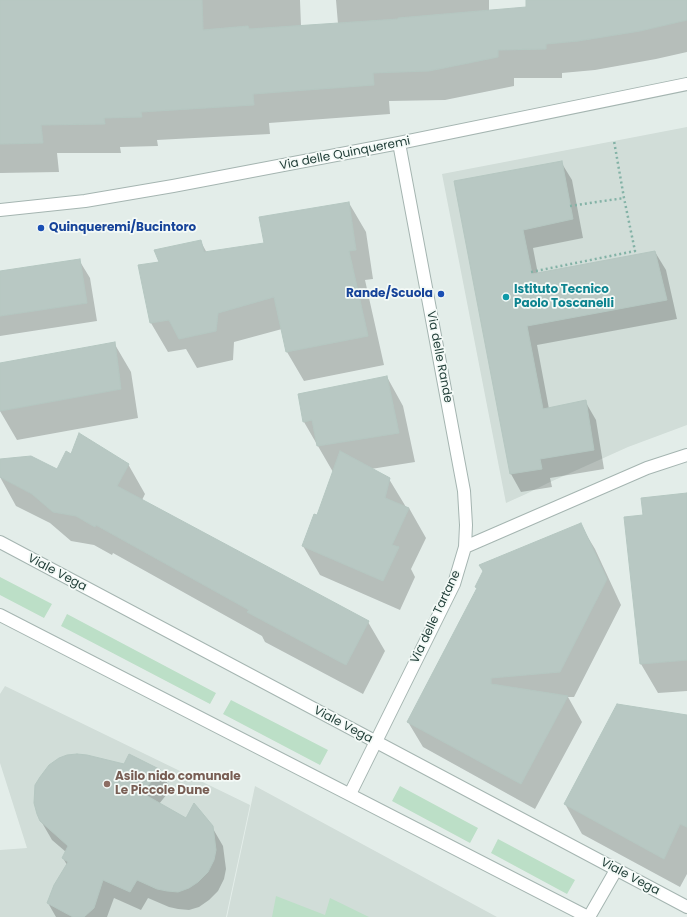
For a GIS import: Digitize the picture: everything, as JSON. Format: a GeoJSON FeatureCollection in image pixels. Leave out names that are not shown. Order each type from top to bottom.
{"type":"FeatureCollection","features":[{"type":"Feature","properties":{"kind":"street","name":"Via delle Quinqueremi"},"geometry":{"type":"LineString","coordinates":[[0,210],[85,201],[173,186],[399,144],[687,84]]}},
{"type":"Feature","properties":{"kind":"street","name":"Via delle Rande"},"geometry":{"type":"LineString","coordinates":[[399,144],[464,491],[466,525],[465,547]]}},
{"type":"Feature","properties":{"kind":"street"},"geometry":{"type":"LineString","coordinates":[[465,547],[647,468],[687,455]]}},
{"type":"Feature","properties":{"kind":"street","name":"Viale Vega"},"geometry":{"type":"LineString","coordinates":[[0,542],[687,907]]}},
{"type":"Feature","properties":{"kind":"street","name":"Via delle Tartane"},"geometry":{"type":"LineString","coordinates":[[350,794],[454,584],[465,547]]}},
{"type":"Feature","properties":{"kind":"street"},"geometry":{"type":"LineString","coordinates":[[0,615],[589,917],[616,870]]}},
{"type":"Feature","properties":{"kind":"path"},"geometry":{"type":"LineString","coordinates":[[531,272],[635,251],[614,141]]}},
{"type":"Feature","properties":{"kind":"path"},"geometry":{"type":"LineString","coordinates":[[570,206],[624,198]]}},
{"type":"Feature","properties":{"kind":"shaded area"},"geometry":{"type":"Polygon","coordinates":[[[687,127],[687,425],[628,447],[506,503],[442,174],[687,127]]]}},
{"type":"Feature","properties":{"kind":"shaded area","name":"Asilo nido comunale Le Piccole Dune"},"geometry":{"type":"Polygon","coordinates":[[[5,686],[250,805],[226,917],[0,917],[0,850],[27,848],[0,763],[0,694],[5,686]]]}},
{"type":"Feature","properties":{"kind":"shaded area"},"geometry":{"type":"Polygon","coordinates":[[[255,786],[497,917],[227,917],[255,786]]]}},
{"type":"Feature","properties":{"kind":"green space"},"geometry":{"type":"Polygon","coordinates":[[[0,577],[52,604],[44,618],[0,595],[0,577]]]}},
{"type":"Feature","properties":{"kind":"green space"},"geometry":{"type":"Polygon","coordinates":[[[67,614],[216,693],[210,704],[61,626],[67,614]]]}},
{"type":"Feature","properties":{"kind":"green space"},"geometry":{"type":"Polygon","coordinates":[[[231,700],[328,750],[320,765],[223,714],[231,700]]]}},
{"type":"Feature","properties":{"kind":"green space"},"geometry":{"type":"Polygon","coordinates":[[[400,786],[478,828],[470,843],[392,801],[400,786]]]}},
{"type":"Feature","properties":{"kind":"green space"},"geometry":{"type":"Polygon","coordinates":[[[498,839],[575,880],[567,894],[491,853],[498,839]]]}},
{"type":"Feature","properties":{"kind":"green space"},"geometry":{"type":"Polygon","coordinates":[[[276,896],[325,915],[330,898],[369,917],[272,917],[276,896]]]}},
{"type":"Feature","properties":{"kind":"building"},"geometry":{"type":"Polygon","coordinates":[[[0,0],[202,0],[203,30],[248,26],[249,29],[398,19],[526,7],[526,0],[687,0],[687,20],[640,31],[578,41],[546,44],[546,49],[498,50],[498,57],[429,71],[373,73],[374,85],[253,94],[254,105],[141,112],[142,117],[104,118],[105,124],[41,125],[43,143],[0,144],[0,0]]]}},
{"type":"Feature","properties":{"kind":"building","name":"Istituto Tecnico Paolo Toscanelli"},"geometry":{"type":"Polygon","coordinates":[[[562,161],[573,219],[523,230],[532,274],[655,251],[667,300],[527,326],[543,409],[586,400],[594,450],[540,459],[542,469],[510,474],[454,181],[562,161]]]}},
{"type":"Feature","properties":{"kind":"building"},"geometry":{"type":"Polygon","coordinates":[[[349,202],[356,250],[349,251],[368,336],[286,352],[274,297],[218,313],[216,331],[179,339],[169,320],[150,323],[138,265],[159,262],[154,250],[201,240],[204,252],[264,243],[259,217],[349,202]]]}},
{"type":"Feature","properties":{"kind":"building"},"geometry":{"type":"Polygon","coordinates":[[[80,259],[87,303],[0,316],[0,271],[80,259]]]}},
{"type":"Feature","properties":{"kind":"building"},"geometry":{"type":"Polygon","coordinates":[[[115,342],[121,389],[0,411],[0,363],[115,342]]]}},
{"type":"Feature","properties":{"kind":"building"},"geometry":{"type":"Polygon","coordinates":[[[387,376],[399,433],[317,446],[312,420],[303,422],[298,394],[387,376]]]}},
{"type":"Feature","properties":{"kind":"building"},"geometry":{"type":"Polygon","coordinates":[[[79,433],[129,464],[117,486],[369,621],[346,665],[247,612],[249,610],[96,525],[95,527],[76,516],[53,512],[32,494],[0,477],[0,459],[31,456],[57,469],[66,451],[71,454],[79,433]]]}},
{"type":"Feature","properties":{"kind":"building"},"geometry":{"type":"Polygon","coordinates":[[[340,451],[390,478],[385,498],[409,508],[392,545],[399,547],[383,581],[302,546],[314,514],[317,515],[340,451]]]}},
{"type":"Feature","properties":{"kind":"building"},"geometry":{"type":"Polygon","coordinates":[[[687,493],[687,660],[640,664],[624,517],[643,515],[641,498],[687,493]]]}},
{"type":"Feature","properties":{"kind":"building"},"geometry":{"type":"Polygon","coordinates":[[[581,523],[607,579],[560,672],[491,678],[491,684],[568,696],[521,784],[407,722],[477,588],[475,587],[483,571],[479,565],[581,523]]]}},
{"type":"Feature","properties":{"kind":"building"},"geometry":{"type":"Polygon","coordinates":[[[617,704],[687,715],[687,827],[680,824],[664,859],[564,804],[617,704]]]}},
{"type":"Feature","properties":{"kind":"building"},"geometry":{"type":"Polygon","coordinates":[[[77,754],[124,764],[129,754],[161,770],[142,793],[186,818],[194,803],[213,826],[216,850],[214,860],[208,872],[198,882],[189,888],[178,892],[157,889],[137,880],[130,892],[103,880],[94,908],[84,917],[73,917],[47,903],[54,885],[68,862],[62,858],[68,846],[40,821],[34,803],[35,785],[49,765],[59,758],[77,754]]]}},
{"type":"Feature","properties":{"kind":"place","name":"Quinqueremi/Bucintoro"},"geometry":{"type":"Point","coordinates":[41,228]}},
{"type":"Feature","properties":{"kind":"place","name":"Rande/Scuola"},"geometry":{"type":"Point","coordinates":[441,294]}},
{"type":"Feature","properties":{"kind":"place","name":"Istituto Tecnico Paolo Toscanelli"},"geometry":{"type":"Point","coordinates":[506,297]}},
{"type":"Feature","properties":{"kind":"place","name":"Asilo nido comunale Le Piccole Dune"},"geometry":{"type":"Point","coordinates":[107,784]}}]}
